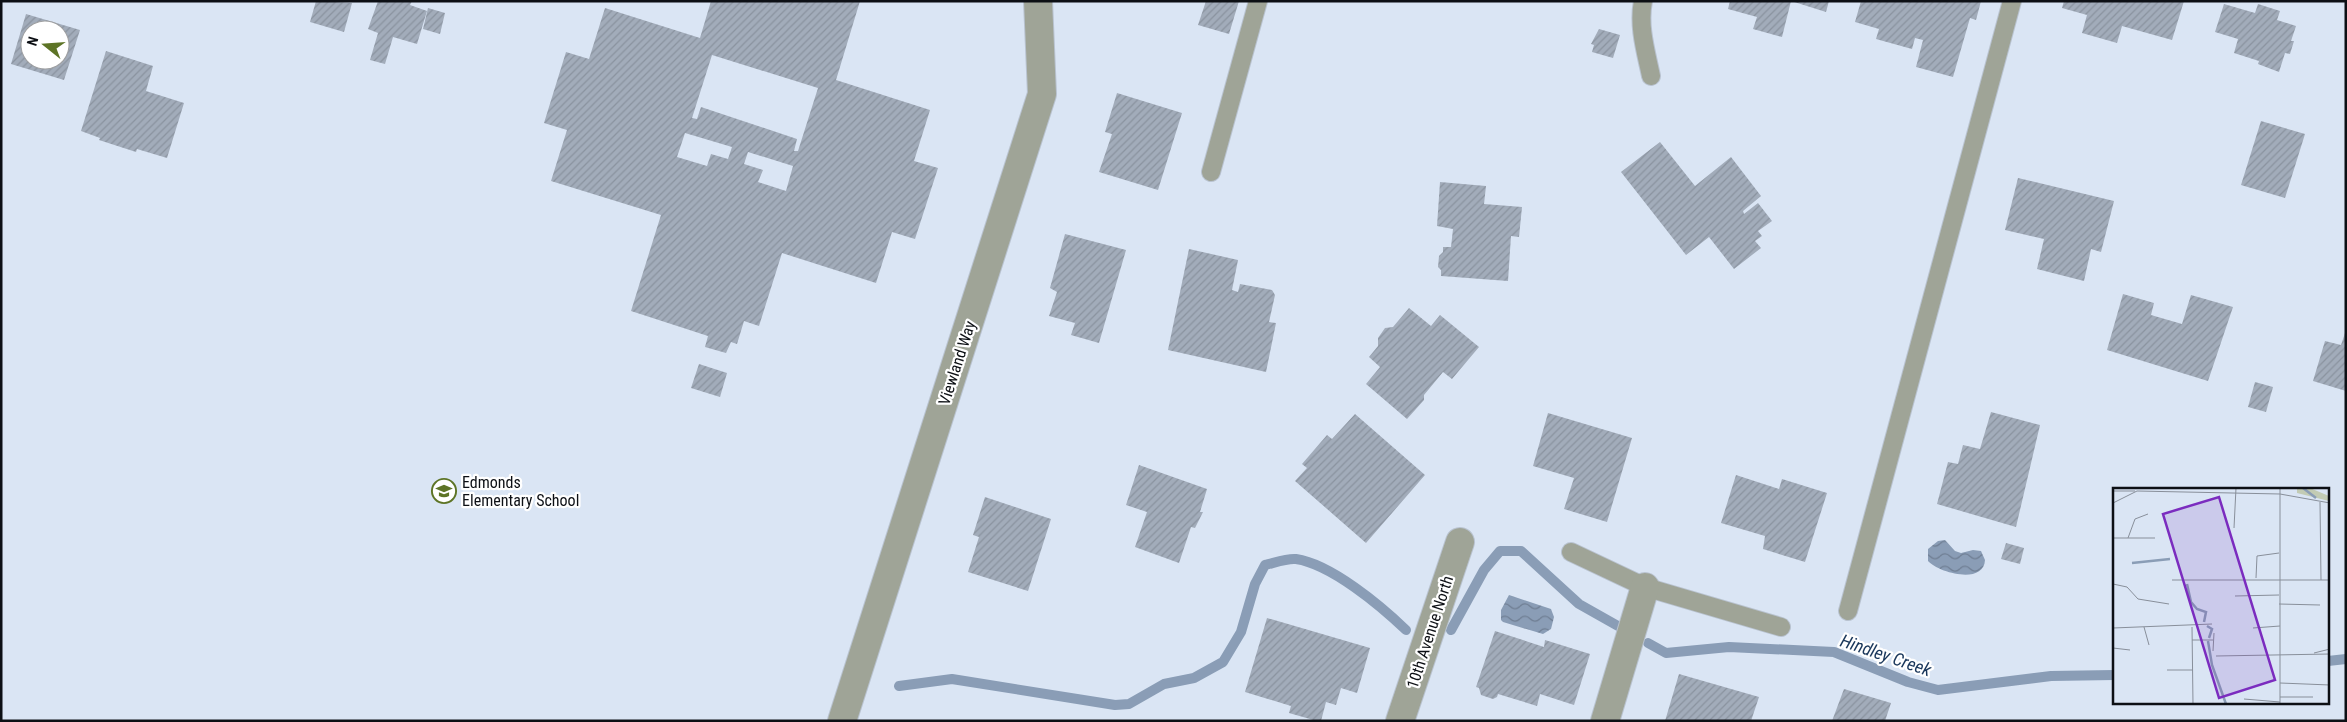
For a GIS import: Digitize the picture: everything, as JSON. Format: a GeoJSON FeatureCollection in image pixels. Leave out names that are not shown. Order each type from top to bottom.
{"type":"FeatureCollection","features":[{"type":"Feature","properties":{"kind":"street","name":"Viewland Way"},"geometry":{"type":"LineString","coordinates":[[842,721],[1042,94],[1038,1]]}},
{"type":"Feature","properties":{"kind":"street","name":"10th Avenue North"},"geometry":{"type":"LineString","coordinates":[[1400,721],[1460,542]]}},
{"type":"Feature","properties":{"kind":"street"},"geometry":{"type":"LineString","coordinates":[[1605,721],[1645,587]]}},
{"type":"Feature","properties":{"kind":"lane"},"geometry":{"type":"LineString","coordinates":[[1211,172],[1258,1]]}},
{"type":"Feature","properties":{"kind":"lane"},"geometry":{"type":"LineString","coordinates":[[1642,1],[1642,33],[1652,76]]}},
{"type":"Feature","properties":{"kind":"lane"},"geometry":{"type":"LineString","coordinates":[[1848,611],[2012,1]]}},
{"type":"Feature","properties":{"kind":"lane"},"geometry":{"type":"LineString","coordinates":[[1571,552],[1645,587],[1781,627]]}},
{"type":"Feature","properties":{"kind":"water"},"geometry":{"type":"Polygon","coordinates":[[[1945,540],[1955,551],[1961,553],[1973,550],[1981,551],[1985,560],[1983,568],[1969,574],[1951,573],[1928,561],[1928,549],[1938,541],[1945,540]]]}},
{"type":"Feature","properties":{"kind":"water"},"geometry":{"type":"Polygon","coordinates":[[[1509,595],[1551,609],[1554,617],[1551,629],[1543,634],[1503,622],[1501,620],[1501,610],[1509,595]]]}},
{"type":"Feature","properties":{"kind":"building"},"geometry":{"type":"Polygon","coordinates":[[[316,1],[352,3],[344,32],[310,22],[316,1]]]}},
{"type":"Feature","properties":{"kind":"building"},"geometry":{"type":"Polygon","coordinates":[[[378,1],[412,1],[410,5],[427,11],[417,44],[393,37],[385,64],[370,60],[378,33],[368,29],[378,1]]]}},
{"type":"Feature","properties":{"kind":"building"},"geometry":{"type":"Polygon","coordinates":[[[711,1],[860,1],[836,80],[930,110],[914,161],[938,168],[915,239],[892,232],[876,283],[782,253],[759,326],[744,321],[737,344],[731,342],[726,353],[705,347],[708,336],[631,311],[661,215],[551,181],[567,130],[544,123],[566,52],[589,59],[605,8],[700,38],[711,1]],[[712,55],[692,118],[697,119],[701,107],[797,139],[794,151],[798,151],[818,88],[712,55]],[[685,133],[677,157],[707,166],[711,154],[728,159],[732,147],[685,133]],[[748,152],[744,164],[763,170],[758,182],[786,191],[793,166],[748,152]]]}},
{"type":"Feature","properties":{"kind":"building"},"geometry":{"type":"Polygon","coordinates":[[[1206,1],[1239,1],[1229,34],[1198,25],[1206,1]]]}},
{"type":"Feature","properties":{"kind":"building"},"geometry":{"type":"Polygon","coordinates":[[[1730,1],[1791,1],[1782,37],[1753,29],[1757,17],[1728,9],[1730,1]]]}},
{"type":"Feature","properties":{"kind":"building"},"geometry":{"type":"Polygon","coordinates":[[[1791,1],[1829,1],[1826,12],[1791,1]]]}},
{"type":"Feature","properties":{"kind":"building"},"geometry":{"type":"Polygon","coordinates":[[[1861,1],[1981,1],[1976,20],[1970,18],[1953,77],[1916,67],[1923,40],[1915,38],[1912,49],[1876,39],[1879,29],[1855,22],[1861,1]]]}},
{"type":"Feature","properties":{"kind":"building"},"geometry":{"type":"Polygon","coordinates":[[[2064,1],[2184,1],[2172,40],[2122,26],[2117,43],[2082,33],[2087,15],[2062,8],[2064,1]]]}},
{"type":"Feature","properties":{"kind":"building"},"geometry":{"type":"Polygon","coordinates":[[[2224,4],[2255,13],[2258,4],[2280,11],[2277,20],[2296,26],[2291,41],[2294,41],[2290,54],[2285,53],[2279,72],[2258,64],[2259,61],[2234,53],[2238,39],[2215,32],[2224,4]]]}},
{"type":"Feature","properties":{"kind":"building"},"geometry":{"type":"Polygon","coordinates":[[[428,8],[445,13],[440,34],[423,29],[428,8]]]}},
{"type":"Feature","properties":{"kind":"building"},"geometry":{"type":"Polygon","coordinates":[[[26,14],[46,20],[24,20],[26,14]]]}},
{"type":"Feature","properties":{"kind":"building"},"geometry":{"type":"Polygon","coordinates":[[[70,27],[80,30],[70,61],[70,27]]]}},
{"type":"Feature","properties":{"kind":"building"},"geometry":{"type":"Polygon","coordinates":[[[1599,29],[1620,35],[1613,58],[1592,52],[1594,45],[1591,44],[1599,29]]]}},
{"type":"Feature","properties":{"kind":"building"},"geometry":{"type":"Polygon","coordinates":[[[20,34],[20,67],[11,64],[20,34]]]}},
{"type":"Feature","properties":{"kind":"building"},"geometry":{"type":"Polygon","coordinates":[[[106,51],[153,66],[146,91],[184,103],[167,158],[137,149],[136,152],[99,140],[100,138],[81,131],[106,51]]]}},
{"type":"Feature","properties":{"kind":"building"},"geometry":{"type":"Polygon","coordinates":[[[31,70],[67,70],[64,80],[31,70]]]}},
{"type":"Feature","properties":{"kind":"building"},"geometry":{"type":"Polygon","coordinates":[[[1117,93],[1182,113],[1158,190],[1099,172],[1112,134],[1105,132],[1117,93]]]}},
{"type":"Feature","properties":{"kind":"building"},"geometry":{"type":"Polygon","coordinates":[[[2261,121],[2305,134],[2285,198],[2241,185],[2261,121]]]}},
{"type":"Feature","properties":{"kind":"building"},"geometry":{"type":"Polygon","coordinates":[[[1660,142],[1695,186],[1731,157],[1761,196],[1743,211],[1744,214],[1758,203],[1772,221],[1758,231],[1762,236],[1755,241],[1761,248],[1734,269],[1709,237],[1686,255],[1621,172],[1660,142]]]}},
{"type":"Feature","properties":{"kind":"building"},"geometry":{"type":"Polygon","coordinates":[[[2018,178],[2114,201],[2101,252],[2091,249],[2084,281],[2037,269],[2044,239],[2005,230],[2018,178]]]}},
{"type":"Feature","properties":{"kind":"building"},"geometry":{"type":"Polygon","coordinates":[[[1440,182],[1486,186],[1484,204],[1522,207],[1519,237],[1511,236],[1508,281],[1441,276],[1441,270],[1438,267],[1439,256],[1443,252],[1443,247],[1451,247],[1453,229],[1437,226],[1440,182]]]}},
{"type":"Feature","properties":{"kind":"building"},"geometry":{"type":"Polygon","coordinates":[[[1065,234],[1126,250],[1099,343],[1071,335],[1075,323],[1049,316],[1057,292],[1050,288],[1065,234]]]}},
{"type":"Feature","properties":{"kind":"building"},"geometry":{"type":"Polygon","coordinates":[[[1189,249],[1238,260],[1232,290],[1238,292],[1240,284],[1272,290],[1275,295],[1269,322],[1276,323],[1266,372],[1168,350],[1189,249]]]}},
{"type":"Feature","properties":{"kind":"building"},"geometry":{"type":"Polygon","coordinates":[[[2123,294],[2154,303],[2151,315],[2182,324],[2191,295],[2233,307],[2208,381],[2107,350],[2123,294]]]}},
{"type":"Feature","properties":{"kind":"building"},"geometry":{"type":"Polygon","coordinates":[[[1409,308],[1431,326],[1440,315],[1479,347],[1452,379],[1443,372],[1424,395],[1424,400],[1407,419],[1366,384],[1380,367],[1369,357],[1378,346],[1378,338],[1385,328],[1393,327],[1409,308]]]}},
{"type":"Feature","properties":{"kind":"building"},"geometry":{"type":"Polygon","coordinates":[[[2346,330],[2346,391],[2313,381],[2325,341],[2341,345],[2346,330]]]}},
{"type":"Feature","properties":{"kind":"building"},"geometry":{"type":"Polygon","coordinates":[[[699,364],[727,373],[720,397],[691,388],[699,364]]]}},
{"type":"Feature","properties":{"kind":"building"},"geometry":{"type":"Polygon","coordinates":[[[2255,382],[2273,387],[2266,412],[2248,407],[2255,382]]]}},
{"type":"Feature","properties":{"kind":"building"},"geometry":{"type":"Polygon","coordinates":[[[1991,412],[2040,425],[2016,527],[1937,504],[1948,462],[1958,464],[1963,445],[1980,449],[1991,412]]]}},
{"type":"Feature","properties":{"kind":"building"},"geometry":{"type":"Polygon","coordinates":[[[1548,413],[1632,438],[1607,522],[1564,509],[1574,478],[1533,466],[1548,413]]]}},
{"type":"Feature","properties":{"kind":"building"},"geometry":{"type":"Polygon","coordinates":[[[1355,414],[1425,475],[1366,543],[1295,481],[1307,468],[1302,464],[1327,435],[1332,439],[1355,414]]]}},
{"type":"Feature","properties":{"kind":"building"},"geometry":{"type":"Polygon","coordinates":[[[1139,465],[1207,489],[1200,512],[1203,512],[1195,528],[1191,527],[1179,563],[1135,547],[1147,512],[1126,505],[1139,465]]]}},
{"type":"Feature","properties":{"kind":"building"},"geometry":{"type":"Polygon","coordinates":[[[1736,475],[1779,489],[1782,479],[1827,493],[1805,562],[1763,549],[1765,536],[1721,523],[1736,475]]]}},
{"type":"Feature","properties":{"kind":"building"},"geometry":{"type":"Polygon","coordinates":[[[985,497],[1051,519],[1028,591],[968,572],[979,537],[973,535],[985,497]]]}},
{"type":"Feature","properties":{"kind":"building"},"geometry":{"type":"Polygon","coordinates":[[[2006,543],[2024,548],[2020,564],[2001,559],[2006,543]]]}},
{"type":"Feature","properties":{"kind":"building"},"geometry":{"type":"Polygon","coordinates":[[[1267,618],[1370,648],[1357,693],[1341,688],[1336,705],[1326,702],[1321,721],[1317,721],[1289,713],[1291,706],[1245,692],[1267,618]]]}},
{"type":"Feature","properties":{"kind":"building"},"geometry":{"type":"Polygon","coordinates":[[[1495,631],[1544,647],[1545,640],[1590,654],[1574,705],[1540,694],[1537,706],[1498,694],[1493,699],[1481,695],[1479,688],[1476,687],[1495,631]]]}},
{"type":"Feature","properties":{"kind":"building"},"geometry":{"type":"Polygon","coordinates":[[[1679,674],[1759,697],[1751,721],[1665,721],[1679,674]]]}},
{"type":"Feature","properties":{"kind":"building"},"geometry":{"type":"Polygon","coordinates":[[[1844,689],[1891,703],[1885,721],[1832,721],[1844,689]]]}},
{"type":"Feature","properties":{"kind":"waterway","name":"Hindley Creek"},"geometry":{"type":"LineString","coordinates":[[1451,630],[1484,570],[1500,551],[1521,551],[1579,604],[1618,626]]}},
{"type":"Feature","properties":{"kind":"waterway"},"geometry":{"type":"LineString","coordinates":[[899,686],[952,679],[1115,705],[1129,704],[1164,684],[1194,678],[1223,662],[1241,632],[1255,584],[1265,565],[1289,559],[1310,563],[1340,577],[1383,609],[1406,630]]}},
{"type":"Feature","properties":{"kind":"waterway","name":"Hindley Creek"},"geometry":{"type":"LineString","coordinates":[[1648,643],[1666,653],[1729,647],[1834,652],[1908,682],[1938,690],[2051,676],[2113,675]]}},
{"type":"Feature","properties":{"kind":"waterway","name":"Hindley Creek"},"geometry":{"type":"LineString","coordinates":[[2330,661],[2346,659]]}},
{"type":"Feature","properties":{"kind":"place","name":"Edmonds Elementary School"},"geometry":{"type":"Point","coordinates":[444,491]}}]}
